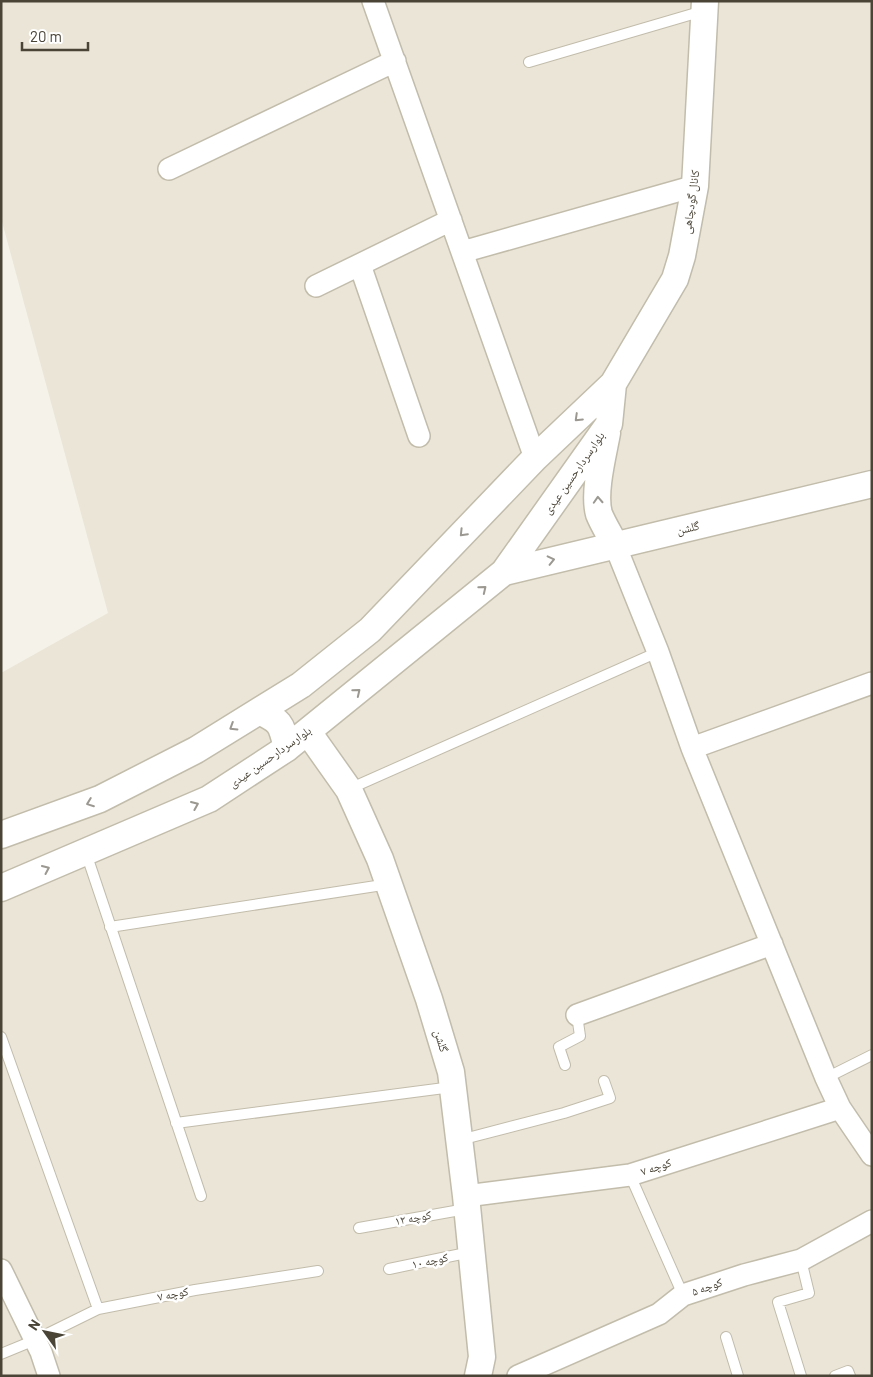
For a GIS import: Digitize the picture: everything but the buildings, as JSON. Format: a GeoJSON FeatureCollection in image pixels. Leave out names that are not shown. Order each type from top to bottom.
{"type":"FeatureCollection","features":[{"type":"Feature","properties":{"kind":"street"},"geometry":{"type":"LineString","coordinates":[[373,1],[535,458]]}},
{"type":"Feature","properties":{"kind":"street","name":"کانال گودچاهی"},"geometry":{"type":"LineString","coordinates":[[613,384],[675,279],[682,256],[695,186],[704,6]]}},
{"type":"Feature","properties":{"kind":"street"},"geometry":{"type":"LineString","coordinates":[[170,169],[395,61]]}},
{"type":"Feature","properties":{"kind":"street"},"geometry":{"type":"LineString","coordinates":[[462,252],[695,186]]}},
{"type":"Feature","properties":{"kind":"street"},"geometry":{"type":"LineString","coordinates":[[316,286],[451,220]]}},
{"type":"Feature","properties":{"kind":"street"},"geometry":{"type":"LineString","coordinates":[[360,265],[419,436]]}},
{"type":"Feature","properties":{"kind":"street"},"geometry":{"type":"LineString","coordinates":[[1,835],[100,798],[196,750],[301,685],[370,630],[535,458],[613,384]]}},
{"type":"Feature","properties":{"kind":"street","name":"بلوارسردارحسین عیدی"},"geometry":{"type":"LineString","coordinates":[[1,888],[209,800],[308,732],[504,572],[609,424],[613,384]]}},
{"type":"Feature","properties":{"kind":"street"},"geometry":{"type":"LineString","coordinates":[[609,424],[600,471],[599,513],[616,545],[658,652],[692,748],[826,1078],[840,1108],[872,1155]]}},
{"type":"Feature","properties":{"kind":"street","name":"گلشن"},"geometry":{"type":"LineString","coordinates":[[504,572],[872,484]]}},
{"type":"Feature","properties":{"kind":"street"},"geometry":{"type":"LineString","coordinates":[[692,748],[872,683]]}},
{"type":"Feature","properties":{"kind":"street"},"geometry":{"type":"LineString","coordinates":[[301,685],[305,696],[314,704],[333,711]]}},
{"type":"Feature","properties":{"kind":"street"},"geometry":{"type":"LineString","coordinates":[[258,711],[274,718],[282,726],[287,748]]}},
{"type":"Feature","properties":{"kind":"street","name":"گلشن"},"geometry":{"type":"LineString","coordinates":[[308,732],[348,790],[380,859],[429,999],[451,1072],[467,1202],[482,1357],[478,1376]]}},
{"type":"Feature","properties":{"kind":"street"},"geometry":{"type":"LineString","coordinates":[[577,1015],[772,944]]}},
{"type":"Feature","properties":{"kind":"street","name":"کوچه ۷"},"geometry":{"type":"LineString","coordinates":[[467,1202],[630,1175],[840,1108]]}},
{"type":"Feature","properties":{"kind":"street","name":"کوچه ۵"},"geometry":{"type":"LineString","coordinates":[[518,1376],[659,1314],[683,1295],[744,1275],[800,1260],[872,1221]]}},
{"type":"Feature","properties":{"kind":"street"},"geometry":{"type":"LineString","coordinates":[[1,1270],[35,1340],[49,1376]]}},
{"type":"Feature","properties":{"kind":"lane"},"geometry":{"type":"LineString","coordinates":[[529,62],[704,6]]}},
{"type":"Feature","properties":{"kind":"lane"},"geometry":{"type":"LineString","coordinates":[[348,790],[658,652]]}},
{"type":"Feature","properties":{"kind":"lane"},"geometry":{"type":"LineString","coordinates":[[85,852],[201,1196]]}},
{"type":"Feature","properties":{"kind":"lane"},"geometry":{"type":"LineString","coordinates":[[110,927],[389,884]]}},
{"type":"Feature","properties":{"kind":"lane"},"geometry":{"type":"LineString","coordinates":[[565,1065],[559,1047],[580,1036],[577,1015]]}},
{"type":"Feature","properties":{"kind":"lane"},"geometry":{"type":"LineString","coordinates":[[1,1037],[98,1309]]}},
{"type":"Feature","properties":{"kind":"lane"},"geometry":{"type":"LineString","coordinates":[[826,1078],[872,1055]]}},
{"type":"Feature","properties":{"kind":"lane"},"geometry":{"type":"LineString","coordinates":[[459,1140],[564,1113],[610,1098],[604,1081]]}},
{"type":"Feature","properties":{"kind":"lane"},"geometry":{"type":"LineString","coordinates":[[176,1123],[452,1086]]}},
{"type":"Feature","properties":{"kind":"lane"},"geometry":{"type":"LineString","coordinates":[[630,1175],[683,1295]]}},
{"type":"Feature","properties":{"kind":"lane","name":"کوچه ۱۲"},"geometry":{"type":"LineString","coordinates":[[359,1228],[467,1202]]}},
{"type":"Feature","properties":{"kind":"lane","name":"کوچه ۱۰"},"geometry":{"type":"LineString","coordinates":[[389,1269],[472,1252]]}},
{"type":"Feature","properties":{"kind":"lane"},"geometry":{"type":"LineString","coordinates":[[800,1260],[809,1293],[778,1302],[802,1376]]}},
{"type":"Feature","properties":{"kind":"lane","name":"کوچه ۷"},"geometry":{"type":"LineString","coordinates":[[1,1354],[35,1340],[98,1309],[195,1290],[318,1271]]}},
{"type":"Feature","properties":{"kind":"lane"},"geometry":{"type":"LineString","coordinates":[[726,1337],[738,1376]]}},
{"type":"Feature","properties":{"kind":"lane"},"geometry":{"type":"LineString","coordinates":[[835,1376],[848,1371],[850,1376]]}},
{"type":"Feature","properties":{"kind":"shaded area"},"geometry":{"type":"Polygon","coordinates":[[[1,1],[872,1],[872,1376],[1,1376],[1,673],[108,613],[1,218],[1,1]]]}}]}
